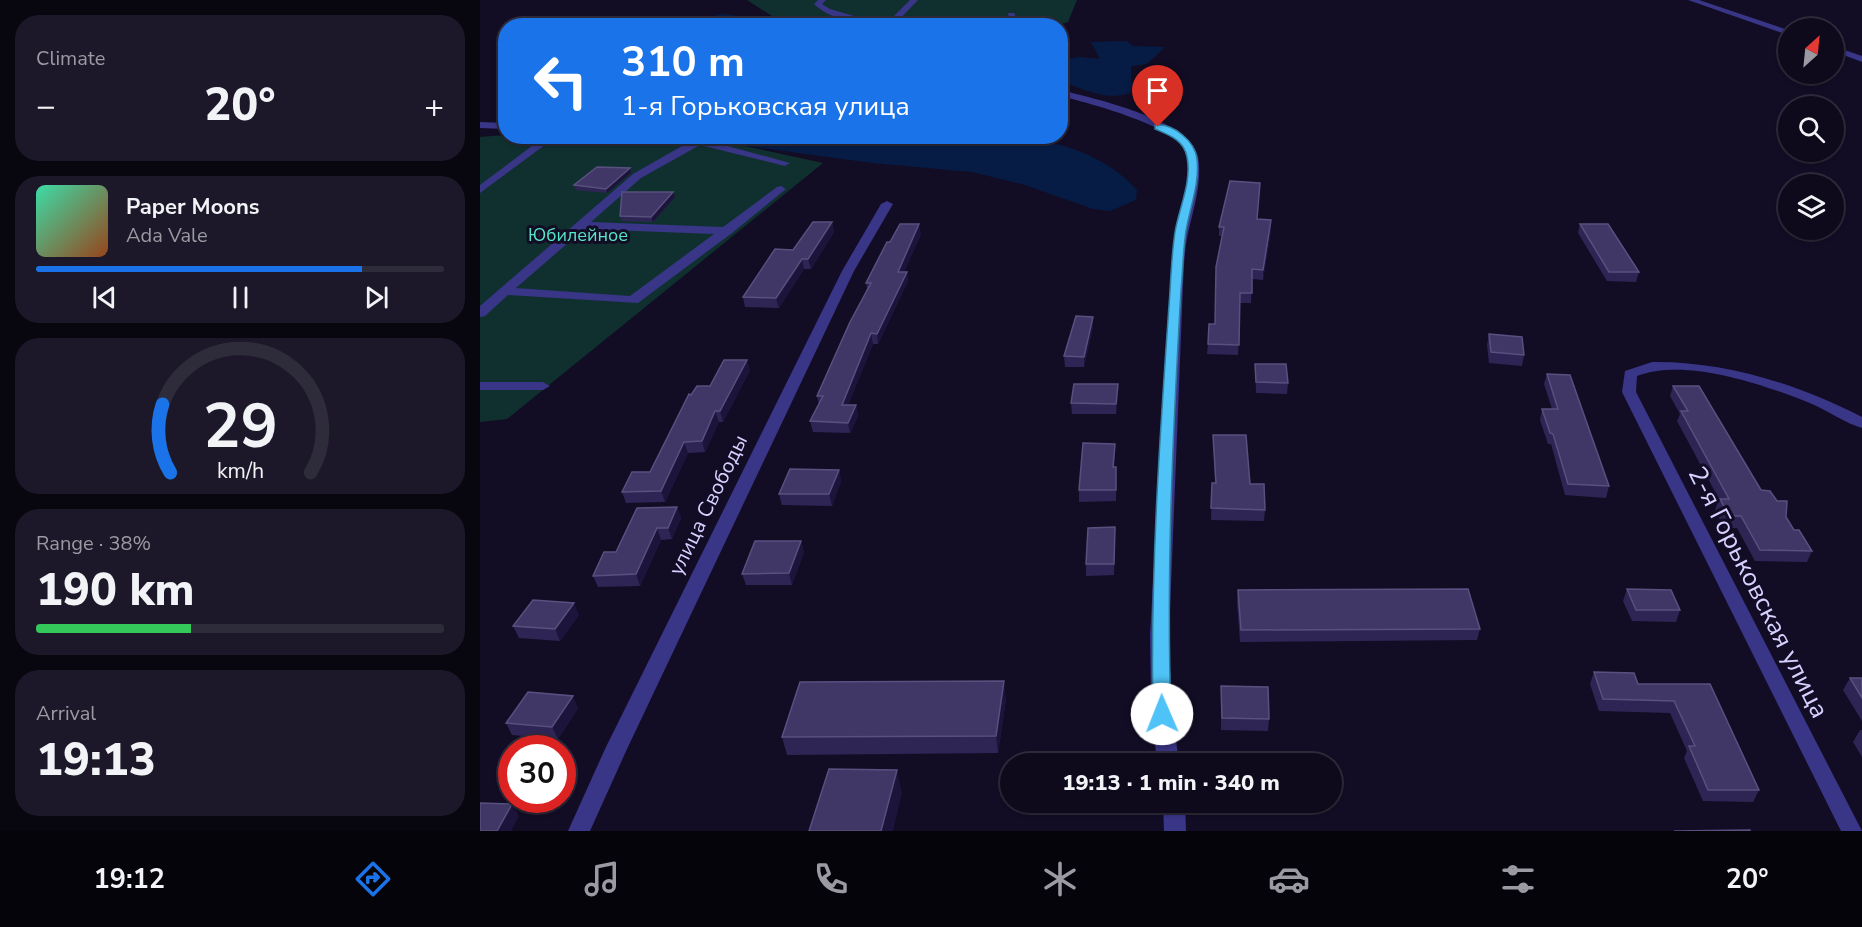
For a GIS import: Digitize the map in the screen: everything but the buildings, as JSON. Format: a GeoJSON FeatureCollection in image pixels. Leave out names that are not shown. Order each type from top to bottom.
{"type":"FeatureCollection","features":[{"type":"Feature","properties":{"kind":"street"},"geometry":{"type":"LineString","coordinates":[[822,0],[818,3],[827,11],[853,18]]}},
{"type":"Feature","properties":{"kind":"street"},"geometry":{"type":"LineString","coordinates":[[896,18],[914,0]]}},
{"type":"Feature","properties":{"kind":"street"},"geometry":{"type":"LineString","coordinates":[[1692,0],[1778,30]]}},
{"type":"Feature","properties":{"kind":"street"},"geometry":{"type":"LineString","coordinates":[[1844,52],[1862,59]]}},
{"type":"Feature","properties":{"kind":"street"},"geometry":{"type":"LineString","coordinates":[[1068,95],[1133,115],[1178,136],[1189,145],[1192,158],[1193,176],[1180,233],[1159,622],[1162,733],[1166,753]]}},
{"type":"Feature","properties":{"kind":"street"},"geometry":{"type":"LineString","coordinates":[[480,125],[498,126]]}},
{"type":"Feature","properties":{"kind":"street"},"geometry":{"type":"LineString","coordinates":[[480,190],[541,144]]}},
{"type":"Feature","properties":{"kind":"street"},"geometry":{"type":"LineString","coordinates":[[480,313],[637,177],[694,144]]}},
{"type":"Feature","properties":{"kind":"street"},"geometry":{"type":"LineString","coordinates":[[705,144],[785,163]]}},
{"type":"Feature","properties":{"kind":"street"},"geometry":{"type":"LineString","coordinates":[[505,291],[633,300],[782,189]]}},
{"type":"Feature","properties":{"kind":"street","name":"улица Свободы"},"geometry":{"type":"LineString","coordinates":[[579,831],[621,738],[848,271],[887,204]]}},
{"type":"Feature","properties":{"kind":"street"},"geometry":{"type":"LineString","coordinates":[[581,225],[728,231]]}},
{"type":"Feature","properties":{"kind":"street","name":"2-я Горьковская улица"},"geometry":{"type":"LineString","coordinates":[[1852,831],[1629,392],[1630,374],[1649,366],[1708,368],[1796,394],[1862,423]]}},
{"type":"Feature","properties":{"kind":"street"},"geometry":{"type":"LineString","coordinates":[[480,386],[543,386]]}},
{"type":"Feature","properties":{"kind":"street"},"geometry":{"type":"LineString","coordinates":[[1174,813],[1175,831]]}},
{"type":"Feature","properties":{"kind":"green space"},"geometry":{"type":"Polygon","coordinates":[[[747,0],[1077,0],[1068,22],[1068,18],[775,18],[747,0]]]}},
{"type":"Feature","properties":{"kind":"green space","name":"Юбилейное"},"geometry":{"type":"Polygon","coordinates":[[[498,136],[498,144],[736,144],[823,163],[507,419],[480,422],[480,137],[498,136]]]}},
{"type":"Feature","properties":{"kind":"water"},"geometry":{"type":"Polygon","coordinates":[[[722,14],[757,18],[707,18],[722,14]]]}},
{"type":"Feature","properties":{"kind":"water"},"geometry":{"type":"Polygon","coordinates":[[[1126,41],[1133,46],[1165,47],[1147,64],[1131,66],[1131,81],[1136,90],[1118,96],[1108,96],[1068,84],[1068,59],[1079,57],[1100,59],[1091,42],[1126,41]]]}},
{"type":"Feature","properties":{"kind":"water"},"geometry":{"type":"Polygon","coordinates":[[[1057,144],[1086,154],[1113,169],[1137,190],[1136,200],[1110,211],[1093,209],[1025,185],[972,172],[872,163],[739,145],[1057,144]]]}},
{"type":"Feature","properties":{"kind":"route"},"geometry":{"type":"LineString","coordinates":[[1158,127],[1178,136],[1189,145],[1193,176],[1180,233],[1176,290],[1159,622],[1162,714]]}}]}
